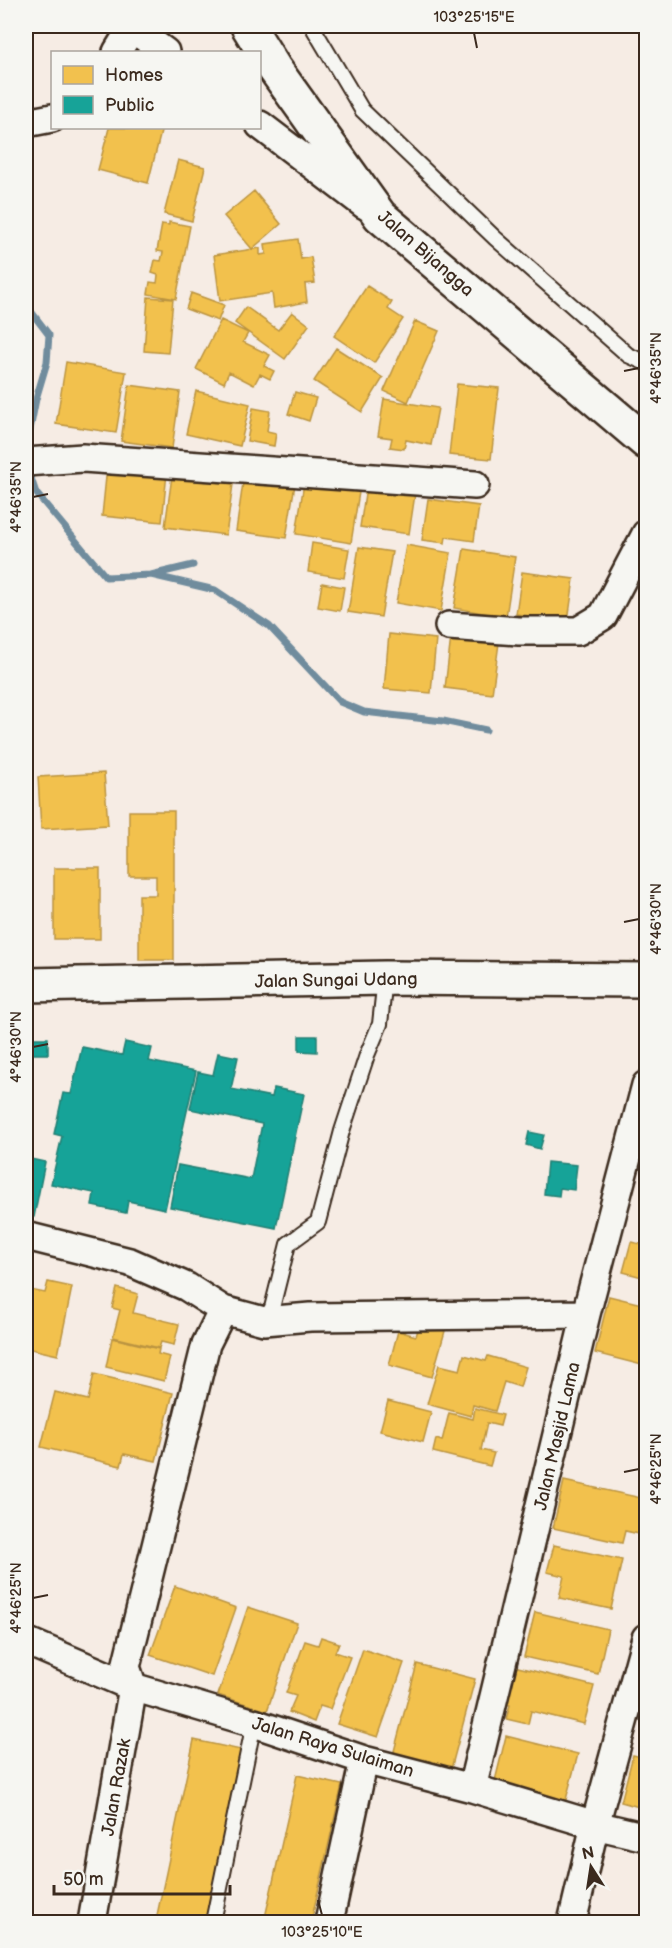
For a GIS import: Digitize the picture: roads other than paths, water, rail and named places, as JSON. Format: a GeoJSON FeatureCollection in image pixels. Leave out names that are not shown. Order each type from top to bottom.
{"type":"FeatureCollection","features":[{"type":"Feature","properties":{"kind":"street","name":"Jalan Bijangga"},"geometry":{"type":"LineString","coordinates":[[248,26],[273,68],[381,216],[646,442]]}},
{"type":"Feature","properties":{"kind":"street"},"geometry":{"type":"LineString","coordinates":[[118,51],[133,27],[164,51]]}},
{"type":"Feature","properties":{"kind":"street"},"geometry":{"type":"LineString","coordinates":[[26,123],[51,118]]}},
{"type":"Feature","properties":{"kind":"street"},"geometry":{"type":"LineString","coordinates":[[261,126],[381,216]]}},
{"type":"Feature","properties":{"kind":"street"},"geometry":{"type":"LineString","coordinates":[[26,462],[83,458],[474,485]]}},
{"type":"Feature","properties":{"kind":"street"},"geometry":{"type":"LineString","coordinates":[[449,626],[519,631],[578,631],[603,616],[646,534]]}},
{"type":"Feature","properties":{"kind":"street","name":"Jalan Sungai Udang"},"geometry":{"type":"LineString","coordinates":[[26,985],[386,978],[646,980]]}},
{"type":"Feature","properties":{"kind":"street","name":"Jalan Masjid Lama"},"geometry":{"type":"LineString","coordinates":[[472,1788],[586,1314],[646,1085]]}},
{"type":"Feature","properties":{"kind":"street"},"geometry":{"type":"LineString","coordinates":[[26,1236],[130,1262],[187,1287],[223,1310],[264,1321],[310,1317],[586,1314]]}},
{"type":"Feature","properties":{"kind":"street","name":"Jalan Razak"},"geometry":{"type":"LineString","coordinates":[[96,1922],[133,1688],[126,1667],[206,1344],[223,1310]]}},
{"type":"Feature","properties":{"kind":"street"},"geometry":{"type":"LineString","coordinates":[[572,1923],[595,1824],[646,1638]]}},
{"type":"Feature","properties":{"kind":"street","name":"Jalan Raya Sulaiman"},"geometry":{"type":"LineString","coordinates":[[26,1641],[133,1688],[254,1723],[364,1760],[646,1837]]}},
{"type":"Feature","properties":{"kind":"street"},"geometry":{"type":"LineString","coordinates":[[329,1923],[364,1760]]}},
{"type":"Feature","properties":{"kind":"lane"},"geometry":{"type":"LineString","coordinates":[[312,26],[362,110],[495,238],[628,355],[646,363]]}},
{"type":"Feature","properties":{"kind":"lane"},"geometry":{"type":"LineString","coordinates":[[264,1321],[272,1308],[288,1244],[318,1222],[342,1131],[367,1055],[380,1024],[386,978]]}},
{"type":"Feature","properties":{"kind":"lane"},"geometry":{"type":"LineString","coordinates":[[213,1923],[254,1723]]}},
{"type":"Feature","properties":{"kind":"waterway"},"geometry":{"type":"LineString","coordinates":[[26,305],[49,335],[47,362],[36,399],[27,445]]}},
{"type":"Feature","properties":{"kind":"waterway"},"geometry":{"type":"LineString","coordinates":[[28,469],[36,493],[106,577],[151,575],[193,565]]}},
{"type":"Feature","properties":{"kind":"waterway"},"geometry":{"type":"LineString","coordinates":[[151,575],[215,590],[269,626],[340,702],[364,712],[443,721],[486,730]]}}]}
